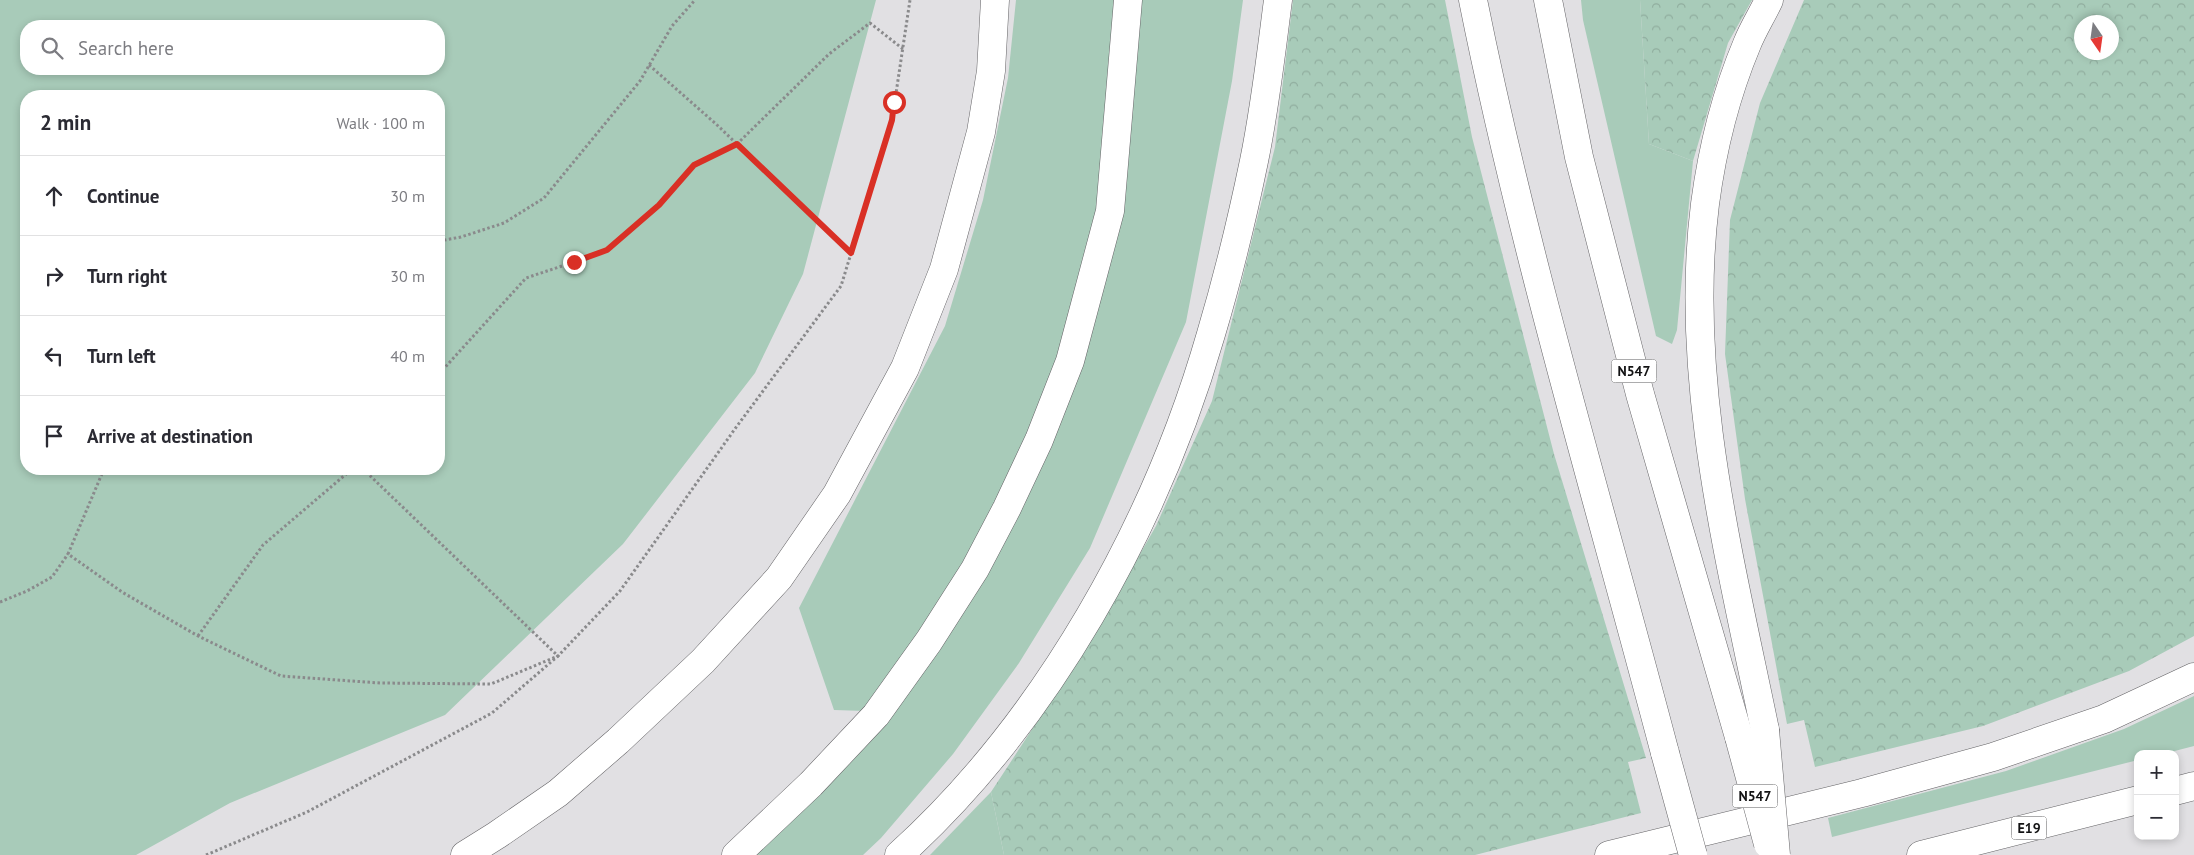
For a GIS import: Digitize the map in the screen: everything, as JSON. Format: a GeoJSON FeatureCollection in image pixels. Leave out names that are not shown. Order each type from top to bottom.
{"type":"FeatureCollection","features":[{"type":"Feature","properties":{"kind":"main road"},"geometry":{"type":"LineString","coordinates":[[465,855],[558,793],[618,741],[703,661],[780,578],[836,494],[905,368],[944,269],[981,132],[991,71],[995,0]]}},
{"type":"Feature","properties":{"kind":"main road"},"geometry":{"type":"LineString","coordinates":[[736,855],[811,784],[876,715],[929,641],[975,569],[1007,508],[1039,440],[1070,361],[1110,211],[1128,0]]}},
{"type":"Feature","properties":{"kind":"main road"},"geometry":{"type":"LineString","coordinates":[[899,855],[949,806],[993,757],[1032,704],[1068,651],[1102,593],[1133,534],[1162,471],[1211,336],[1233,251],[1254,159],[1270,66],[1278,0]]}},
{"type":"Feature","properties":{"kind":"main road"},"geometry":{"type":"LineString","coordinates":[[1473,0],[1502,135],[1541,296],[1693,855]]}},
{"type":"Feature","properties":{"kind":"main road","name":"N547"},"geometry":{"type":"LineString","coordinates":[[1548,0],[1586,185],[1640,394],[1771,855]]}},
{"type":"Feature","properties":{"kind":"main road"},"geometry":{"type":"LineString","coordinates":[[1769,0],[1747,44],[1719,134],[1705,203],[1700,271],[1700,336],[1707,412],[1724,531],[1765,730],[1776,855]]}},
{"type":"Feature","properties":{"kind":"main road"},"geometry":{"type":"LineString","coordinates":[[1609,855],[1862,793],[1993,757],[2104,719],[2194,677]]}},
{"type":"Feature","properties":{"kind":"main road"},"geometry":{"type":"LineString","coordinates":[[2179,790],[2194,786]]}},
{"type":"Feature","properties":{"kind":"main road","name":"E19"},"geometry":{"type":"LineString","coordinates":[[1921,855],[2134,801]]}},
{"type":"Feature","properties":{"kind":"path"},"geometry":{"type":"LineString","coordinates":[[445,240],[461,237],[504,223],[544,198],[640,81],[672,26],[695,0]]}},
{"type":"Feature","properties":{"kind":"path"},"geometry":{"type":"LineString","coordinates":[[206,855],[307,812],[492,712],[558,656],[620,591],[731,434],[841,286],[892,120],[910,0]]}},
{"type":"Feature","properties":{"kind":"path"},"geometry":{"type":"LineString","coordinates":[[445,367],[526,278],[607,250],[659,205],[694,165],[737,144],[829,54],[870,23],[903,49]]}},
{"type":"Feature","properties":{"kind":"path"},"geometry":{"type":"LineString","coordinates":[[649,65],[737,144],[851,253]]}},
{"type":"Feature","properties":{"kind":"path"},"geometry":{"type":"LineString","coordinates":[[0,602],[27,591],[52,577],[68,554],[101,475]]}},
{"type":"Feature","properties":{"kind":"path"},"geometry":{"type":"LineString","coordinates":[[198,636],[263,545],[345,475]]}},
{"type":"Feature","properties":{"kind":"path"},"geometry":{"type":"LineString","coordinates":[[370,475],[558,656]]}},
{"type":"Feature","properties":{"kind":"path"},"geometry":{"type":"LineString","coordinates":[[68,554],[122,592],[198,636],[281,676],[380,683],[491,684],[558,656]]}},
{"type":"Feature","properties":{"kind":"green space"},"geometry":{"type":"Polygon","coordinates":[[[0,0],[876,0],[803,274],[755,373],[623,544],[445,715],[230,803],[136,855],[0,855],[0,0]]]}},
{"type":"Feature","properties":{"kind":"green space"},"geometry":{"type":"Polygon","coordinates":[[[1016,0],[1243,0],[1232,81],[1186,322],[1090,548],[1019,663],[953,754],[881,838],[863,855],[752,855],[865,743],[936,653],[987,569],[1028,482],[1015,479],[961,579],[866,711],[834,710],[799,608],[945,326],[983,200],[1008,78],[1016,0]]]}},
{"type":"Feature","properties":{"kind":"green space"},"geometry":{"type":"Polygon","coordinates":[[[1293,0],[1445,0],[1472,137],[1554,454],[1646,758],[1628,762],[1641,813],[1475,855],[1004,855],[991,792],[1090,641],[1156,526],[1212,401],[1275,147],[1293,0]]]}},
{"type":"Feature","properties":{"kind":"green space"},"geometry":{"type":"Polygon","coordinates":[[[1581,0],[1640,0],[1649,144],[1693,161],[1677,330],[1672,344],[1656,336],[1583,20],[1581,0]]]}},
{"type":"Feature","properties":{"kind":"green space"},"geometry":{"type":"Polygon","coordinates":[[[1640,0],[1752,0],[1728,43],[1693,161],[1649,144],[1640,0]]]}},
{"type":"Feature","properties":{"kind":"green space"},"geometry":{"type":"Polygon","coordinates":[[[1804,0],[2194,0],[2194,636],[2129,671],[1983,726],[1815,767],[1804,720],[1787,724],[1745,499],[1725,354],[1730,220],[1760,103],[1804,0]]]}},
{"type":"Feature","properties":{"kind":"green space"},"geometry":{"type":"Polygon","coordinates":[[[2194,696],[2194,746],[2178,750],[2134,750],[2134,761],[1832,837],[1828,818],[2006,771],[2124,729],[2194,696]]]}},
{"type":"Feature","properties":{"kind":"green space"},"geometry":{"type":"Polygon","coordinates":[[[991,792],[1004,855],[930,855],[991,792]]]}},
{"type":"Feature","properties":{"kind":"route"},"geometry":{"type":"LineString","coordinates":[[574,262],[607,250],[659,205],[694,165],[737,144],[851,253],[892,120],[894,102]]}}]}
